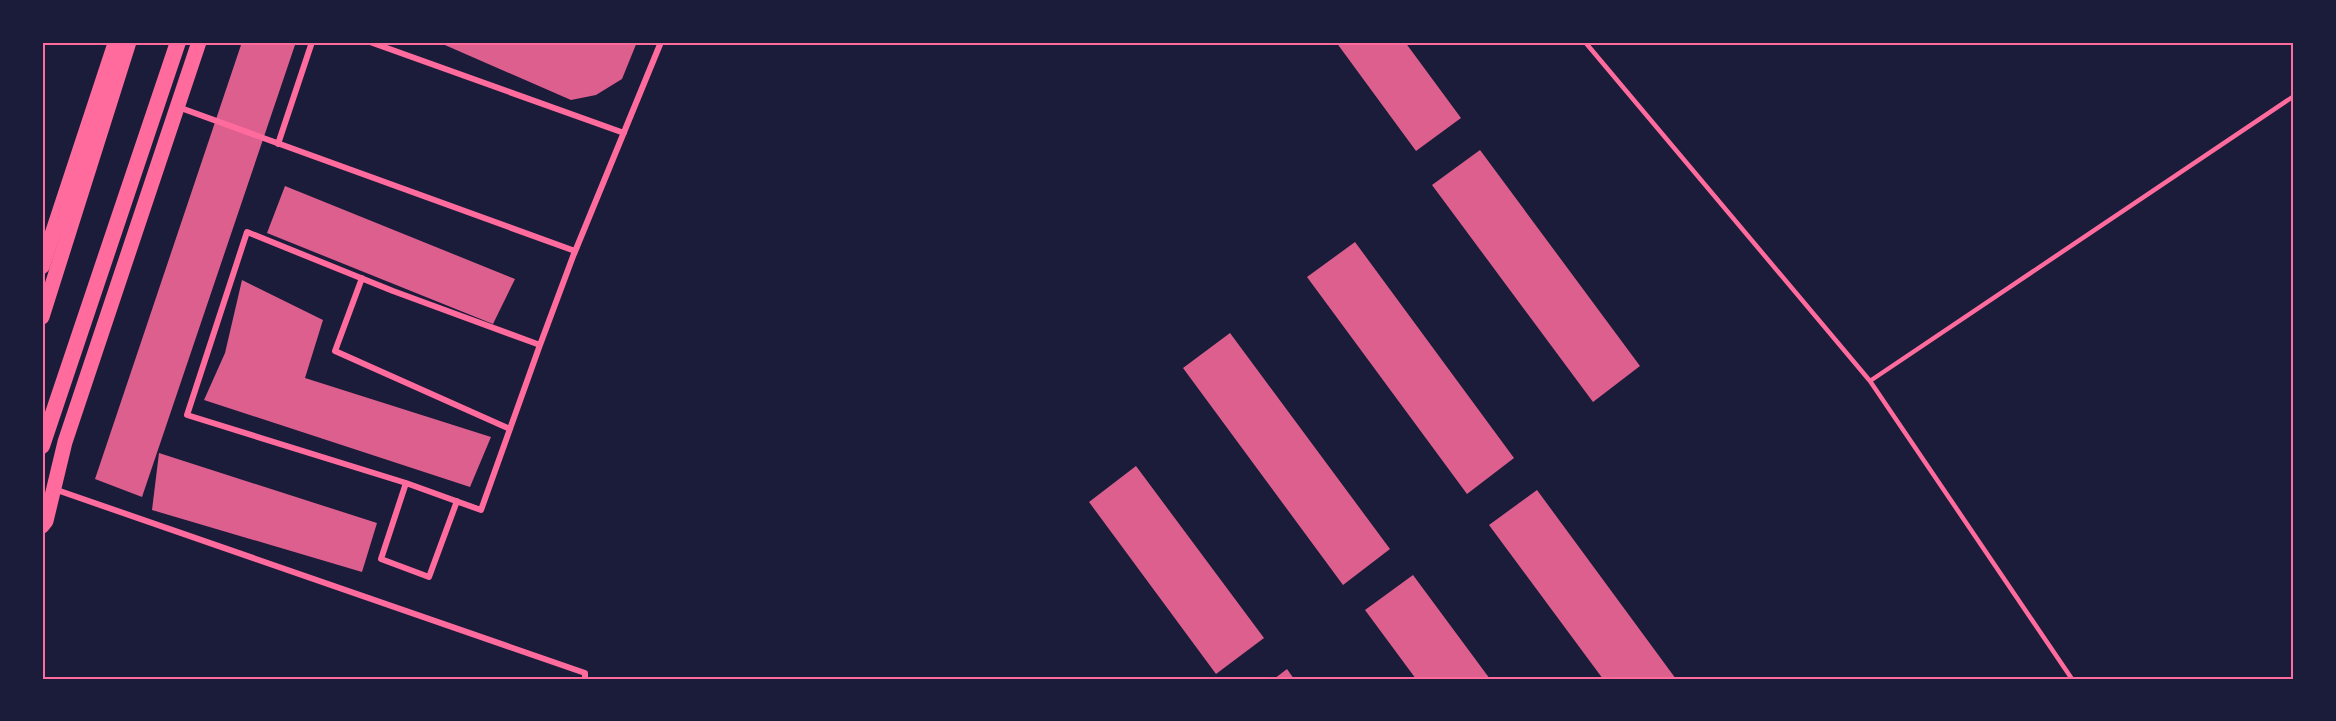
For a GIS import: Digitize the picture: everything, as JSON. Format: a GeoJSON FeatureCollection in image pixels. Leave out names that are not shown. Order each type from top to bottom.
{"type":"FeatureCollection","features":[{"type":"Feature","properties":{"kind":"highway"},"geometry":{"type":"LineString","coordinates":[[42,266],[117,42]]}},
{"type":"Feature","properties":{"kind":"highway"},"geometry":{"type":"LineString","coordinates":[[42,446],[178,42]]}},
{"type":"Feature","properties":{"kind":"main road"},"geometry":{"type":"LineString","coordinates":[[42,317],[129,42]]}},
{"type":"Feature","properties":{"kind":"main road"},"geometry":{"type":"LineString","coordinates":[[42,526],[65,442],[199,42]]}},
{"type":"Feature","properties":{"kind":"street"},"geometry":{"type":"LineString","coordinates":[[278,144],[312,42]]}},
{"type":"Feature","properties":{"kind":"street"},"geometry":{"type":"LineString","coordinates":[[370,42],[624,133]]}},
{"type":"Feature","properties":{"kind":"street"},"geometry":{"type":"LineString","coordinates":[[540,345],[393,291],[247,232],[187,415],[406,483],[481,510],[575,251],[662,42]]}},
{"type":"Feature","properties":{"kind":"street"},"geometry":{"type":"LineString","coordinates":[[177,107],[575,251]]}},
{"type":"Feature","properties":{"kind":"street"},"geometry":{"type":"LineString","coordinates":[[362,278],[335,351],[510,429]]}},
{"type":"Feature","properties":{"kind":"street"},"geometry":{"type":"LineString","coordinates":[[406,483],[381,559],[429,577],[457,501]]}},
{"type":"Feature","properties":{"kind":"street"},"geometry":{"type":"LineString","coordinates":[[54,488],[585,673],[585,679]]}},
{"type":"Feature","properties":{"kind":"lane"},"geometry":{"type":"LineString","coordinates":[[1585,42],[1870,381],[2072,679]]}},
{"type":"Feature","properties":{"kind":"lane"},"geometry":{"type":"LineString","coordinates":[[1870,381],[2294,96]]}},
{"type":"Feature","properties":{"kind":"building"},"geometry":{"type":"Polygon","coordinates":[[[242,42],[296,42],[142,497],[95,479],[242,42]]]}},
{"type":"Feature","properties":{"kind":"building"},"geometry":{"type":"Polygon","coordinates":[[[438,42],[548,42],[554,45],[556,42],[637,42],[622,79],[596,95],[571,100],[438,42]]]}},
{"type":"Feature","properties":{"kind":"building"},"geometry":{"type":"Polygon","coordinates":[[[1336,42],[1405,42],[1461,118],[1416,151],[1336,42]]]}},
{"type":"Feature","properties":{"kind":"building"},"geometry":{"type":"Polygon","coordinates":[[[1480,150],[1640,366],[1593,402],[1432,185],[1480,150]]]}},
{"type":"Feature","properties":{"kind":"building"},"geometry":{"type":"Polygon","coordinates":[[[285,186],[515,279],[493,324],[267,233],[285,186]]]}},
{"type":"Feature","properties":{"kind":"building"},"geometry":{"type":"Polygon","coordinates":[[[1355,242],[1514,458],[1467,494],[1307,277],[1355,242]]]}},
{"type":"Feature","properties":{"kind":"building"},"geometry":{"type":"Polygon","coordinates":[[[242,280],[323,320],[305,378],[491,437],[470,487],[204,400],[225,353],[242,280]]]}},
{"type":"Feature","properties":{"kind":"building"},"geometry":{"type":"Polygon","coordinates":[[[1230,333],[1390,549],[1343,585],[1183,368],[1230,333]]]}},
{"type":"Feature","properties":{"kind":"building"},"geometry":{"type":"Polygon","coordinates":[[[159,453],[377,523],[362,572],[152,510],[159,453]]]}},
{"type":"Feature","properties":{"kind":"building"},"geometry":{"type":"Polygon","coordinates":[[[1136,466],[1264,638],[1216,674],[1089,502],[1136,466]]]}},
{"type":"Feature","properties":{"kind":"building"},"geometry":{"type":"Polygon","coordinates":[[[1537,490],[1676,679],[1603,679],[1489,525],[1537,490]]]}},
{"type":"Feature","properties":{"kind":"building"},"geometry":{"type":"Polygon","coordinates":[[[1413,575],[1490,679],[1416,679],[1365,610],[1413,575]]]}},
{"type":"Feature","properties":{"kind":"building"},"geometry":{"type":"Polygon","coordinates":[[[1287,669],[1294,679],[1274,679],[1287,669]]]}}]}
